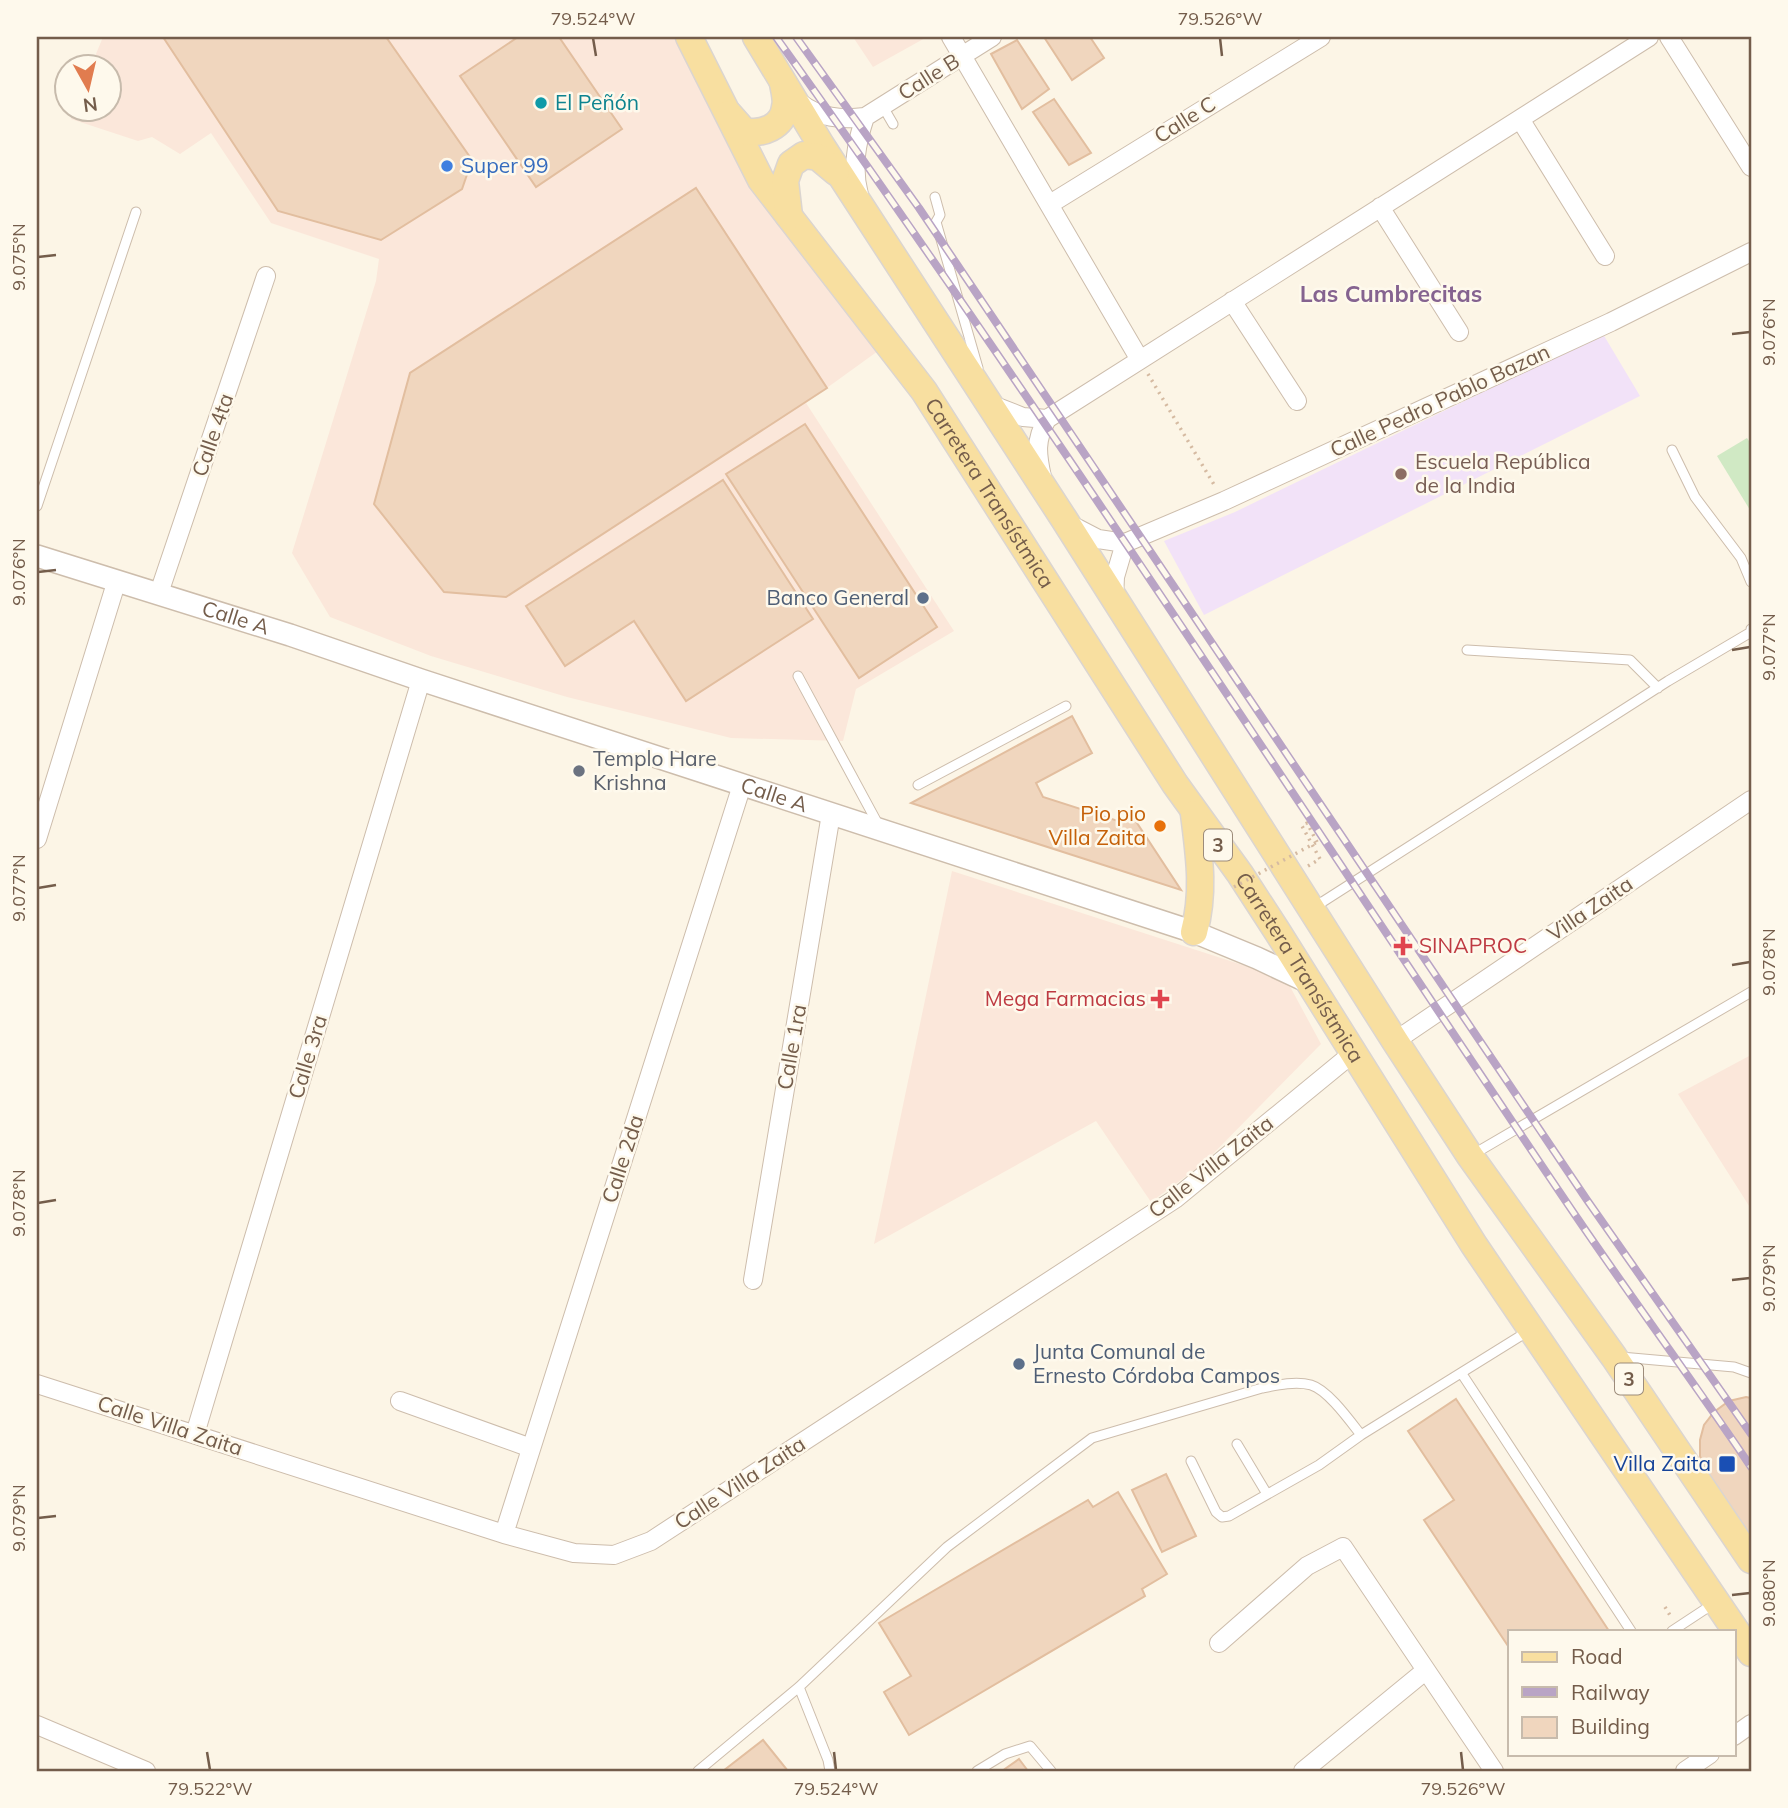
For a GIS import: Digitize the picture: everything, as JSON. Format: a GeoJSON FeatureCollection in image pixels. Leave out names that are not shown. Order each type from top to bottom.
{"type":"FeatureCollection","features":[{"type":"Feature","properties":{"kind":"main road","name":"Carretera Transístmica"},"geometry":{"type":"LineString","coordinates":[[689,37],[761,180],[924,391],[1194,812],[1240,874],[1474,1245],[1736,1630]]}},
{"type":"Feature","properties":{"kind":"main road","name":"Carretera Transístmica"},"geometry":{"type":"LineString","coordinates":[[756,37],[841,175],[1470,1156],[1614,1357],[1751,1560]]}},
{"type":"Feature","properties":{"kind":"main road"},"geometry":{"type":"LineString","coordinates":[[728,112],[744,131],[757,132],[774,127],[781,119],[786,106],[787,87]]}},
{"type":"Feature","properties":{"kind":"main road"},"geometry":{"type":"LineString","coordinates":[[789,216],[785,181],[791,164],[804,155],[818,157],[841,175]]}},
{"type":"Feature","properties":{"kind":"main road"},"geometry":{"type":"LineString","coordinates":[[1194,812],[1201,874],[1199,914],[1194,932]]}},
{"type":"Feature","properties":{"kind":"main road","name":"Carretera Transístmica"},"geometry":{"type":"LineString","coordinates":[[1736,1630],[1751,1653]]}},
{"type":"Feature","properties":{"kind":"street"},"geometry":{"type":"LineString","coordinates":[[951,37],[1140,360]]}},
{"type":"Feature","properties":{"kind":"street","name":"Calle B"},"geometry":{"type":"LineString","coordinates":[[865,117],[992,37]]}},
{"type":"Feature","properties":{"kind":"street","name":"Calle C"},"geometry":{"type":"LineString","coordinates":[[1049,204],[1321,37]]}},
{"type":"Feature","properties":{"kind":"street"},"geometry":{"type":"LineString","coordinates":[[1044,489],[1037,444],[1047,419],[1649,37]]}},
{"type":"Feature","properties":{"kind":"street"},"geometry":{"type":"LineString","coordinates":[[1669,37],[1751,167]]}},
{"type":"Feature","properties":{"kind":"street"},"geometry":{"type":"LineString","coordinates":[[787,87],[806,108],[825,116],[845,119],[865,117],[856,146],[854,177],[862,207]]}},
{"type":"Feature","properties":{"kind":"street"},"geometry":{"type":"LineString","coordinates":[[1520,119],[1605,256]]}},
{"type":"Feature","properties":{"kind":"street"},"geometry":{"type":"LineString","coordinates":[[1380,207],[1459,332]]}},
{"type":"Feature","properties":{"kind":"street","name":"Calle Pedro Pablo Bazan"},"geometry":{"type":"LineString","coordinates":[[1125,543],[1224,501],[1611,322],[1751,252]]}},
{"type":"Feature","properties":{"kind":"street","name":"Calle 4ta"},"geometry":{"type":"LineString","coordinates":[[159,593],[266,276]]}},
{"type":"Feature","properties":{"kind":"street"},"geometry":{"type":"LineString","coordinates":[[1232,301],[1297,401]]}},
{"type":"Feature","properties":{"kind":"street"},"geometry":{"type":"LineString","coordinates":[[988,403],[1023,416],[1047,419]]}},
{"type":"Feature","properties":{"kind":"street"},"geometry":{"type":"LineString","coordinates":[[1064,519],[1098,539],[1125,543],[1115,577],[1114,600]]}},
{"type":"Feature","properties":{"kind":"street","name":"Calle A"},"geometry":{"type":"LineString","coordinates":[[37,556],[159,593],[1194,932],[1308,982]]}},
{"type":"Feature","properties":{"kind":"street"},"geometry":{"type":"LineString","coordinates":[[37,838],[117,580]]}},
{"type":"Feature","properties":{"kind":"street","name":"Calle 3ra"},"geometry":{"type":"LineString","coordinates":[[195,1434],[421,680]]}},
{"type":"Feature","properties":{"kind":"street","name":"Calle 2da"},"geometry":{"type":"LineString","coordinates":[[504,1534],[742,785]]}},
{"type":"Feature","properties":{"kind":"street","name":"Villa Zaita"},"geometry":{"type":"LineString","coordinates":[[1395,1041],[1751,800]]}},
{"type":"Feature","properties":{"kind":"street","name":"Calle 1ra"},"geometry":{"type":"LineString","coordinates":[[753,1280],[831,814]]}},
{"type":"Feature","properties":{"kind":"street","name":"Calle Villa Zaita"},"geometry":{"type":"LineString","coordinates":[[37,1384],[504,1534],[575,1553],[614,1555],[651,1541],[1175,1199],[1353,1053]]}},
{"type":"Feature","properties":{"kind":"street"},"geometry":{"type":"LineString","coordinates":[[400,1401],[531,1448]]}},
{"type":"Feature","properties":{"kind":"street"},"geometry":{"type":"LineString","coordinates":[[1219,1643],[1307,1566],[1343,1547],[1494,1771]]}},
{"type":"Feature","properties":{"kind":"street"},"geometry":{"type":"LineString","coordinates":[[1303,1771],[1425,1671]]}},
{"type":"Feature","properties":{"kind":"street"},"geometry":{"type":"LineString","coordinates":[[1736,1735],[1751,1724]]}},
{"type":"Feature","properties":{"kind":"street"},"geometry":{"type":"LineString","coordinates":[[37,1726],[146,1771]]}},
{"type":"Feature","properties":{"kind":"street"},"geometry":{"type":"LineString","coordinates":[[1685,1771],[1707,1756]]}},
{"type":"Feature","properties":{"kind":"lane"},"geometry":{"type":"LineString","coordinates":[[882,105],[893,124]]}},
{"type":"Feature","properties":{"kind":"lane"},"geometry":{"type":"LineString","coordinates":[[935,197],[940,215],[936,222],[988,403]]}},
{"type":"Feature","properties":{"kind":"lane"},"geometry":{"type":"LineString","coordinates":[[37,506],[136,212]]}},
{"type":"Feature","properties":{"kind":"lane"},"geometry":{"type":"LineString","coordinates":[[1672,450],[1695,497],[1741,558],[1751,582]]}},
{"type":"Feature","properties":{"kind":"lane"},"geometry":{"type":"LineString","coordinates":[[1312,909],[1658,688],[1751,632],[1751,629]]}},
{"type":"Feature","properties":{"kind":"lane"},"geometry":{"type":"LineString","coordinates":[[1467,650],[1630,660],[1658,688]]}},
{"type":"Feature","properties":{"kind":"lane"},"geometry":{"type":"LineString","coordinates":[[798,676],[882,831]]}},
{"type":"Feature","properties":{"kind":"lane"},"geometry":{"type":"LineString","coordinates":[[918,785],[1066,706]]}},
{"type":"Feature","properties":{"kind":"lane"},"geometry":{"type":"LineString","coordinates":[[1470,1156],[1751,992]]}},
{"type":"Feature","properties":{"kind":"lane"},"geometry":{"type":"LineString","coordinates":[[1191,1461],[1219,1516],[1229,1516],[1319,1465],[1361,1435],[1532,1329]]}},
{"type":"Feature","properties":{"kind":"lane"},"geometry":{"type":"LineString","coordinates":[[1614,1357],[1734,1367],[1751,1373]]}},
{"type":"Feature","properties":{"kind":"lane"},"geometry":{"type":"LineString","coordinates":[[1462,1374],[1630,1630]]}},
{"type":"Feature","properties":{"kind":"lane"},"geometry":{"type":"LineString","coordinates":[[698,1771],[799,1687],[947,1547],[1092,1438],[1262,1388],[1290,1384],[1313,1385],[1329,1397],[1361,1435]]}},
{"type":"Feature","properties":{"kind":"lane"},"geometry":{"type":"LineString","coordinates":[[1237,1444],[1268,1494]]}},
{"type":"Feature","properties":{"kind":"lane"},"geometry":{"type":"LineString","coordinates":[[1674,1630],[1717,1601]]}},
{"type":"Feature","properties":{"kind":"lane"},"geometry":{"type":"LineString","coordinates":[[799,1687],[830,1771]]}},
{"type":"Feature","properties":{"kind":"lane"},"geometry":{"type":"LineString","coordinates":[[977,1771],[1005,1754],[1030,1746],[1051,1771]]}},
{"type":"Feature","properties":{"kind":"path"},"geometry":{"type":"LineString","coordinates":[[1140,360],[1224,501]]}},
{"type":"Feature","properties":{"kind":"path"},"geometry":{"type":"LineString","coordinates":[[1234,887],[1317,842],[1307,823],[1301,826],[1320,859]]}},
{"type":"Feature","properties":{"kind":"shaded area"},"geometry":{"type":"Polygon","coordinates":[[[103,37],[683,37],[878,351],[806,403],[954,631],[856,689],[843,741],[731,738],[567,697],[431,656],[330,617],[292,553],[376,281],[379,259],[271,223],[211,133],[180,154],[152,137],[138,141],[80,122],[122,122],[122,52],[97,52],[103,37]]]}},
{"type":"Feature","properties":{"kind":"shaded area"},"geometry":{"type":"Polygon","coordinates":[[[853,37],[927,37],[873,67],[853,37]]]}},
{"type":"Feature","properties":{"kind":"shaded area","name":"Escuela República de la India"},"geometry":{"type":"Polygon","coordinates":[[[1603,334],[1640,396],[1204,615],[1164,541],[1235,512],[1603,334]]]}},
{"type":"Feature","properties":{"kind":"shaded area"},"geometry":{"type":"Polygon","coordinates":[[[952,871],[1286,979],[1321,1044],[1204,1163],[1151,1202],[1096,1121],[874,1244],[952,871]]]}},
{"type":"Feature","properties":{"kind":"shaded area"},"geometry":{"type":"Polygon","coordinates":[[[1751,1055],[1751,1209],[1678,1094],[1751,1055]]]}},
{"type":"Feature","properties":{"kind":"green space"},"geometry":{"type":"Polygon","coordinates":[[[1747,438],[1751,444],[1750,510],[1717,456],[1747,438]]]}},
{"type":"Feature","properties":{"kind":"building"},"geometry":{"type":"Polygon","coordinates":[[[163,37],[386,37],[472,160],[462,189],[381,240],[278,211],[163,37]]]}},
{"type":"Feature","properties":{"kind":"building","name":"El Peñón"},"geometry":{"type":"Polygon","coordinates":[[[518,37],[559,37],[622,129],[536,187],[460,76],[518,37]]]}},
{"type":"Feature","properties":{"kind":"building"},"geometry":{"type":"Polygon","coordinates":[[[1044,37],[1090,37],[1104,58],[1072,80],[1044,37]]]}},
{"type":"Feature","properties":{"kind":"building"},"geometry":{"type":"Polygon","coordinates":[[[1017,40],[1049,89],[1022,109],[991,54],[1017,40]]]}},
{"type":"Feature","properties":{"kind":"building"},"geometry":{"type":"Polygon","coordinates":[[[1054,99],[1091,153],[1069,165],[1033,112],[1054,99]]]}},
{"type":"Feature","properties":{"kind":"building"},"geometry":{"type":"Polygon","coordinates":[[[696,188],[827,388],[506,597],[444,592],[374,504],[410,373],[696,188]]]}},
{"type":"Feature","properties":{"kind":"building"},"geometry":{"type":"Polygon","coordinates":[[[805,424],[937,627],[859,678],[726,474],[805,424]]]}},
{"type":"Feature","properties":{"kind":"building"},"geometry":{"type":"Polygon","coordinates":[[[723,480],[813,619],[686,701],[634,621],[565,666],[526,606],[723,480]]]}},
{"type":"Feature","properties":{"kind":"building"},"geometry":{"type":"Polygon","coordinates":[[[1072,716],[1092,753],[1036,783],[1043,797],[1124,823],[1133,817],[1181,890],[911,803],[1072,716]]]}},
{"type":"Feature","properties":{"kind":"building","name":"Villa Zaita"},"geometry":{"type":"Polygon","coordinates":[[[1751,1398],[1751,1541],[1706,1473],[1700,1456],[1704,1425],[1714,1412],[1729,1401],[1751,1398]]]}},
{"type":"Feature","properties":{"kind":"building"},"geometry":{"type":"Polygon","coordinates":[[[1456,1399],[1608,1630],[1508,1630],[1508,1646],[1424,1520],[1454,1500],[1408,1431],[1456,1399]]]}},
{"type":"Feature","properties":{"kind":"building"},"geometry":{"type":"Polygon","coordinates":[[[1166,1474],[1196,1536],[1162,1552],[1132,1490],[1166,1474]]]}},
{"type":"Feature","properties":{"kind":"building"},"geometry":{"type":"Polygon","coordinates":[[[1118,1492],[1167,1574],[1142,1589],[1145,1596],[909,1735],[884,1692],[911,1676],[879,1623],[1088,1500],[1093,1507],[1118,1492]]]}},
{"type":"Feature","properties":{"kind":"building"},"geometry":{"type":"Polygon","coordinates":[[[763,1740],[788,1771],[723,1771],[763,1740]]]}},
{"type":"Feature","properties":{"kind":"building"},"geometry":{"type":"Polygon","coordinates":[[[1019,1759],[1028,1771],[1002,1771],[1019,1759]]]}},
{"type":"Feature","properties":{"kind":"railway"},"geometry":{"type":"LineString","coordinates":[[776,37],[978,325],[1567,1203],[1751,1467]]}},
{"type":"Feature","properties":{"kind":"railway"},"geometry":{"type":"LineString","coordinates":[[796,37],[919,208],[1587,1200],[1751,1434]]}},
{"type":"Feature","properties":{"kind":"place","name":"El Peñón"},"geometry":{"type":"Point","coordinates":[541,103]}},
{"type":"Feature","properties":{"kind":"place","name":"Super 99"},"geometry":{"type":"Point","coordinates":[447,166]}},
{"type":"Feature","properties":{"kind":"place","name":"Escuela República de la India"},"geometry":{"type":"Point","coordinates":[1401,474]}},
{"type":"Feature","properties":{"kind":"place","name":"Banco General"},"geometry":{"type":"Point","coordinates":[923,598]}},
{"type":"Feature","properties":{"kind":"place","name":"Templo Hare Krishna"},"geometry":{"type":"Point","coordinates":[579,771]}},
{"type":"Feature","properties":{"kind":"place","name":"Pio pio Villa Zaita"},"geometry":{"type":"Point","coordinates":[1160,826]}},
{"type":"Feature","properties":{"kind":"place","name":"SINAPROC"},"geometry":{"type":"Point","coordinates":[1403,946]}},
{"type":"Feature","properties":{"kind":"place","name":"Mega Farmacias"},"geometry":{"type":"Point","coordinates":[1160,999]}},
{"type":"Feature","properties":{"kind":"place","name":"Junta Comunal de Ernesto Córdoba Campos"},"geometry":{"type":"Point","coordinates":[1019,1364]}},
{"type":"Feature","properties":{"kind":"place","name":"Villa Zaita"},"geometry":{"type":"Point","coordinates":[1727,1464]}},
{"type":"Feature","properties":{"kind":"district","name":"Las Cumbrecitas"},"geometry":{"type":"Point","coordinates":[1391,294]}}]}
